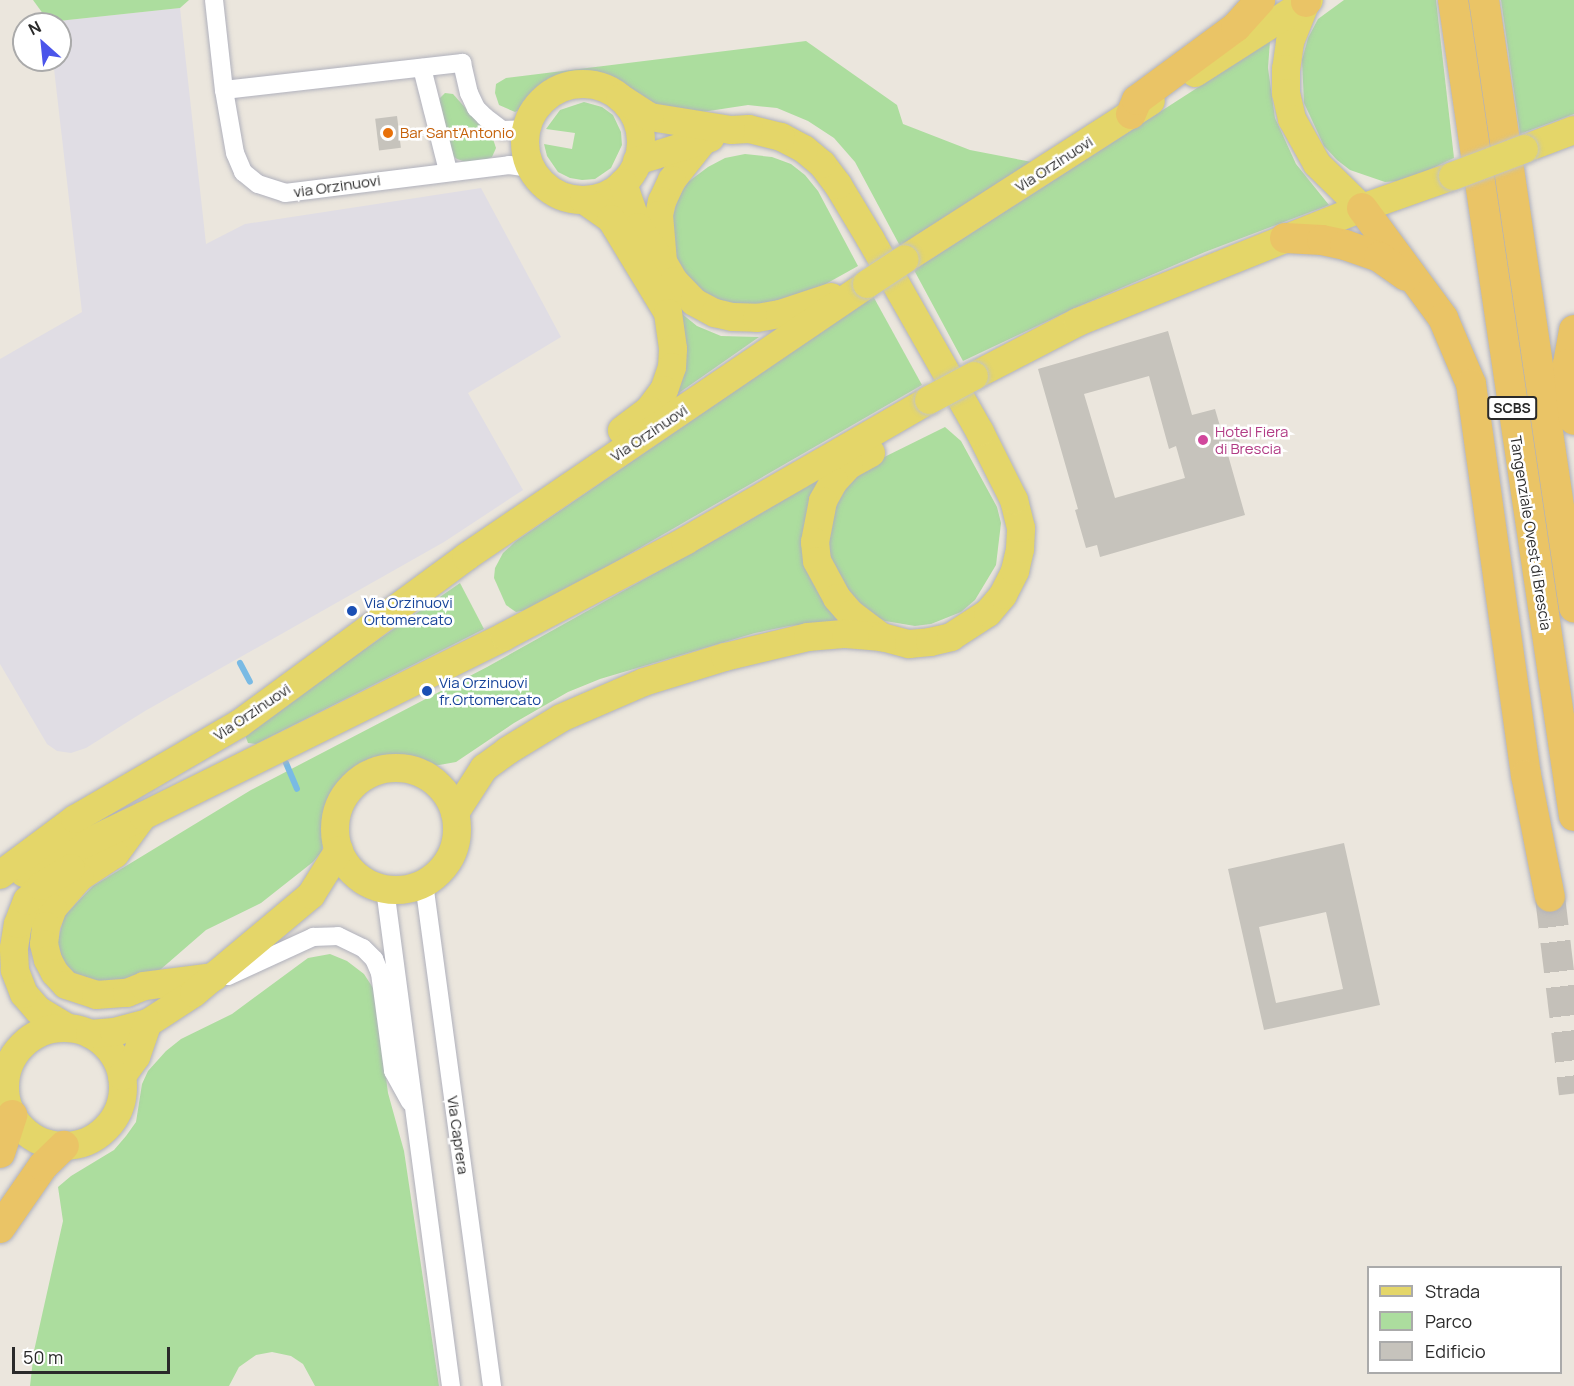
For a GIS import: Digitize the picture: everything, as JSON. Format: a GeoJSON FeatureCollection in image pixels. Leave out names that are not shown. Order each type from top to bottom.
{"type":"FeatureCollection","features":[{"type":"Feature","properties":{"kind":"highway"},"geometry":{"type":"LineString","coordinates":[[1131,114],[1137,100],[1236,27],[1260,0]]}},
{"type":"Feature","properties":{"kind":"highway","name":"Tangenziale Ovest di Brescia"},"geometry":{"type":"LineString","coordinates":[[1453,0],[1574,816]]}},
{"type":"Feature","properties":{"kind":"highway","name":"Tangenziale Ovest di Brescia"},"geometry":{"type":"LineString","coordinates":[[1484,0],[1574,607]]}},
{"type":"Feature","properties":{"kind":"highway"},"geometry":{"type":"LineString","coordinates":[[1362,208],[1423,287],[1443,318],[1471,384],[1526,775],[1557,896],[1558,831],[1565,756]]}},
{"type":"Feature","properties":{"kind":"highway"},"geometry":{"type":"LineString","coordinates":[[1285,238],[1322,240],[1379,257],[1423,287]]}},
{"type":"Feature","properties":{"kind":"highway"},"geometry":{"type":"LineString","coordinates":[[1574,330],[1568,364],[1574,420]]}},
{"type":"Feature","properties":{"kind":"highway"},"geometry":{"type":"LineString","coordinates":[[0,1153],[12,1114]]}},
{"type":"Feature","properties":{"kind":"highway"},"geometry":{"type":"LineString","coordinates":[[0,1228],[43,1166],[64,1146]]}},
{"type":"Feature","properties":{"kind":"main road","name":"Via Orzinuovi"},"geometry":{"type":"LineString","coordinates":[[0,874],[75,819],[239,724],[466,556],[864,285],[1307,0]]}},
{"type":"Feature","properties":{"kind":"main road","name":"Via Orzinuovi"},"geometry":{"type":"LineString","coordinates":[[1307,0],[1290,42],[1286,69],[1286,93],[1292,119],[1317,164],[1362,208]]}},
{"type":"Feature","properties":{"kind":"main road"},"geometry":{"type":"LineString","coordinates":[[432,779],[484,768],[561,718],[644,682],[725,657],[808,637],[846,634],[909,644],[951,637],[988,613],[1003,595],[1015,571],[1020,549],[1020,528],[1014,500],[980,432],[838,185],[822,164],[804,149],[782,137],[749,129],[731,130],[650,117],[609,90],[591,84],[566,86],[539,103],[526,129],[525,149],[531,168],[540,182],[553,192],[568,198],[584,200],[608,194],[630,172],[731,130]]}},
{"type":"Feature","properties":{"kind":"main road"},"geometry":{"type":"LineString","coordinates":[[621,98],[634,114],[640,129],[640,148],[630,172],[638,227],[674,281],[694,302],[715,313],[733,317],[757,318],[780,314],[864,285]]}},
{"type":"Feature","properties":{"kind":"main road"},"geometry":{"type":"LineString","coordinates":[[0,884],[143,816],[495,641],[665,551],[930,400],[1078,322],[1362,208],[1574,130]]}},
{"type":"Feature","properties":{"kind":"main road"},"geometry":{"type":"LineString","coordinates":[[663,262],[659,215],[662,201],[672,180],[704,141]]}},
{"type":"Feature","properties":{"kind":"main road"},"geometry":{"type":"LineString","coordinates":[[546,503],[576,464],[649,410],[664,390],[672,368],[673,349],[668,313],[611,219],[584,200]]}},
{"type":"Feature","properties":{"kind":"main road"},"geometry":{"type":"LineString","coordinates":[[882,638],[851,614],[825,579],[817,561],[817,520],[823,501],[834,481],[849,465],[896,438],[930,400]]}},
{"type":"Feature","properties":{"kind":"main road"},"geometry":{"type":"LineString","coordinates":[[311,895],[375,885],[405,889],[424,883],[437,875],[454,848],[458,831],[455,813],[450,800],[432,779],[416,771],[399,768],[382,769],[360,781],[343,800],[337,816],[335,833],[339,850],[354,873],[375,885]]}},
{"type":"Feature","properties":{"kind":"main road"},"geometry":{"type":"LineString","coordinates":[[455,813],[484,768]]}},
{"type":"Feature","properties":{"kind":"main road"},"geometry":{"type":"LineString","coordinates":[[143,816],[115,854],[80,877],[53,908],[46,926],[44,944],[48,960],[55,974],[66,985],[96,995],[127,993],[144,986],[204,985]]}},
{"type":"Feature","properties":{"kind":"main road"},"geometry":{"type":"LineString","coordinates":[[143,816],[112,844],[41,886],[27,901],[18,924],[14,948],[15,970],[24,994],[38,1010],[79,1031],[105,1044],[116,1059],[122,1076],[123,1093],[119,1110],[110,1125],[97,1136],[81,1143],[64,1146],[34,1137],[22,1128],[12,1114],[6,1091],[5,1056],[49,1030],[79,1031],[114,1032],[148,1023],[204,985],[311,895],[339,850]]}},
{"type":"Feature","properties":{"kind":"main road"},"geometry":{"type":"LineString","coordinates":[[122,1076],[136,1057],[148,1023]]}},
{"type":"Feature","properties":{"kind":"street","name":"via Orzinuovi"},"geometry":{"type":"LineString","coordinates":[[214,0],[224,90],[235,153],[243,172],[258,184],[285,193],[447,171],[509,165],[531,168]]}},
{"type":"Feature","properties":{"kind":"street"},"geometry":{"type":"LineString","coordinates":[[224,90],[462,63],[469,93],[476,108],[484,117],[502,130],[526,129]]}},
{"type":"Feature","properties":{"kind":"street"},"geometry":{"type":"LineString","coordinates":[[422,68],[447,171]]}},
{"type":"Feature","properties":{"kind":"street","name":"Via Caprera"},"geometry":{"type":"LineString","coordinates":[[424,883],[492,1386]]}},
{"type":"Feature","properties":{"kind":"street"},"geometry":{"type":"LineString","coordinates":[[375,885],[416,1112],[451,1386]]}},
{"type":"Feature","properties":{"kind":"street"},"geometry":{"type":"LineString","coordinates":[[204,985],[306,939],[325,935],[351,941],[374,959],[380,973],[393,1071],[416,1112]]}},
{"type":"Feature","properties":{"kind":"shaded area"},"geometry":{"type":"Polygon","coordinates":[[[180,8],[206,244],[245,224],[481,188],[561,337],[468,393],[523,490],[444,542],[145,711],[86,748],[71,753],[57,751],[47,744],[0,664],[0,359],[82,312],[54,72],[72,72],[72,20],[180,8]]]}},
{"type":"Feature","properties":{"kind":"green space"},"geometry":{"type":"Polygon","coordinates":[[[33,0],[189,0],[180,8],[72,20],[72,12],[42,12],[33,0]]]}},
{"type":"Feature","properties":{"kind":"green space"},"geometry":{"type":"Polygon","coordinates":[[[1344,0],[1436,0],[1454,158],[1420,174],[1399,181],[1385,182],[1350,170],[1324,146],[1304,103],[1302,60],[1308,38],[1318,19],[1344,0]]]}},
{"type":"Feature","properties":{"kind":"green space"},"geometry":{"type":"Polygon","coordinates":[[[1501,0],[1574,0],[1574,114],[1520,134],[1501,0]]]}},
{"type":"Feature","properties":{"kind":"green space"},"geometry":{"type":"Polygon","coordinates":[[[806,41],[897,105],[903,124],[970,150],[1032,162],[900,246],[855,162],[834,138],[808,121],[777,108],[748,105],[689,114],[654,106],[631,89],[605,78],[588,76],[570,76],[551,83],[537,92],[525,107],[515,112],[499,105],[495,93],[496,84],[506,78],[806,41]]]}},
{"type":"Feature","properties":{"kind":"green space"},"geometry":{"type":"Polygon","coordinates":[[[1270,41],[1268,68],[1275,118],[1296,164],[1329,205],[1205,252],[1077,307],[963,361],[914,270],[1270,41]]]}},
{"type":"Feature","properties":{"kind":"green space"},"geometry":{"type":"Polygon","coordinates":[[[445,93],[453,94],[493,139],[496,148],[492,157],[481,162],[469,163],[457,159],[448,152],[437,114],[440,98],[445,93]]]}},
{"type":"Feature","properties":{"kind":"green space"},"geometry":{"type":"Polygon","coordinates":[[[584,102],[602,107],[613,115],[621,132],[622,145],[611,168],[595,179],[582,180],[570,178],[558,172],[547,156],[544,144],[572,149],[575,133],[546,129],[560,110],[584,102]]]}},
{"type":"Feature","properties":{"kind":"green space"},"geometry":{"type":"Polygon","coordinates":[[[745,154],[772,157],[791,164],[805,175],[818,191],[858,266],[788,305],[758,312],[699,294],[674,256],[672,219],[678,198],[688,182],[708,167],[725,158],[745,154]]]}},
{"type":"Feature","properties":{"kind":"green space"},"geometry":{"type":"Polygon","coordinates":[[[873,296],[922,385],[579,583],[526,610],[516,612],[506,605],[494,578],[495,568],[503,553],[516,541],[873,296]]]}},
{"type":"Feature","properties":{"kind":"green space"},"geometry":{"type":"Polygon","coordinates":[[[671,305],[697,326],[721,336],[759,337],[676,395],[671,305]]]}},
{"type":"Feature","properties":{"kind":"green space"},"geometry":{"type":"Polygon","coordinates":[[[945,427],[961,441],[997,507],[1001,523],[996,565],[975,600],[961,612],[931,624],[915,626],[885,621],[869,613],[831,572],[827,518],[854,472],[945,427]]]}},
{"type":"Feature","properties":{"kind":"green space"},"geometry":{"type":"Polygon","coordinates":[[[829,472],[812,499],[842,620],[789,626],[755,633],[600,679],[568,692],[514,723],[456,762],[428,767],[393,761],[373,764],[354,772],[341,784],[330,800],[322,851],[313,862],[261,903],[206,930],[153,976],[79,986],[55,953],[64,916],[93,886],[251,790],[487,667],[743,524],[829,472]]]}},
{"type":"Feature","properties":{"kind":"green space"},"geometry":{"type":"Polygon","coordinates":[[[460,583],[484,629],[256,744],[248,743],[245,735],[248,730],[460,583]]]}},
{"type":"Feature","properties":{"kind":"green space"},"geometry":{"type":"Polygon","coordinates":[[[330,954],[347,961],[364,974],[375,991],[388,1093],[404,1151],[439,1386],[315,1386],[303,1364],[291,1356],[272,1352],[256,1355],[239,1367],[229,1386],[30,1386],[34,1351],[63,1221],[58,1187],[71,1176],[114,1150],[126,1136],[136,1122],[142,1084],[148,1071],[166,1051],[181,1039],[232,1014],[308,958],[330,954]]]}},
{"type":"Feature","properties":{"kind":"building","name":"Bar Sant'Antonio"},"geometry":{"type":"Polygon","coordinates":[[[397,116],[401,148],[379,150],[375,119],[397,116]]]}},
{"type":"Feature","properties":{"kind":"building","name":"Hotel Fiera di Brescia"},"geometry":{"type":"Polygon","coordinates":[[[1168,331],[1192,415],[1215,409],[1222,433],[1236,429],[1242,450],[1228,455],[1245,515],[1100,557],[1097,545],[1086,548],[1075,510],[1078,509],[1038,369],[1168,331]],[[1149,376],[1084,394],[1115,498],[1185,478],[1176,446],[1169,449],[1149,376]]]}},
{"type":"Feature","properties":{"kind":"building"},"geometry":{"type":"Polygon","coordinates":[[[1344,843],[1380,1005],[1264,1030],[1228,869],[1344,843]],[[1326,912],[1259,927],[1276,1003],[1343,989],[1326,912]]]}},
{"type":"Feature","properties":{"kind":"waterway"},"geometry":{"type":"LineString","coordinates":[[240,663],[250,682]]}},
{"type":"Feature","properties":{"kind":"waterway"},"geometry":{"type":"LineString","coordinates":[[286,763],[297,789]]}},
{"type":"Feature","properties":{"kind":"tunnel"},"geometry":{"type":"LineString","coordinates":[[1550,897],[1574,1094]]}},
{"type":"Feature","properties":{"kind":"place","name":"Bar Sant'Antonio"},"geometry":{"type":"Point","coordinates":[388,133]}},
{"type":"Feature","properties":{"kind":"place","name":"Hotel Fiera di Brescia"},"geometry":{"type":"Point","coordinates":[1203,440]}},
{"type":"Feature","properties":{"kind":"place","name":"Via Orzinuovi Ortomercato"},"geometry":{"type":"Point","coordinates":[352,611]}},
{"type":"Feature","properties":{"kind":"place","name":"Via Orzinuovi fr.Ortomercato"},"geometry":{"type":"Point","coordinates":[427,691]}}]}
